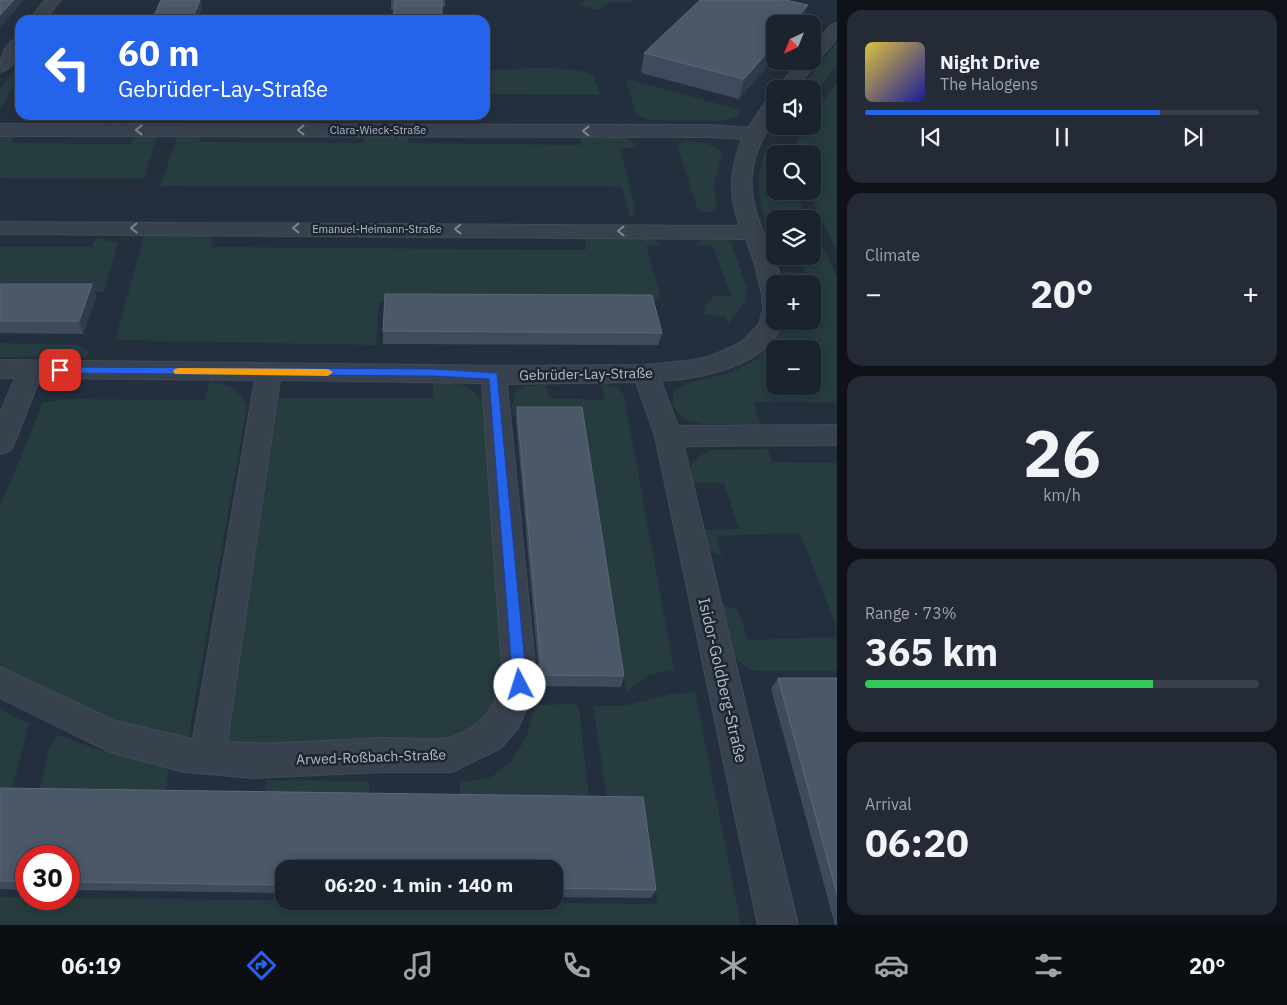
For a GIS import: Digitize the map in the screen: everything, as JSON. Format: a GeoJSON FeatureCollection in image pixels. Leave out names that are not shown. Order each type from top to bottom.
{"type":"FeatureCollection","features":[{"type":"Feature","properties":{"kind":"street"},"geometry":{"type":"LineString","coordinates":[[41,15],[52,0]]}},
{"type":"Feature","properties":{"kind":"street"},"geometry":{"type":"LineString","coordinates":[[821,47],[837,28]]}},
{"type":"Feature","properties":{"kind":"street"},"geometry":{"type":"LineString","coordinates":[[0,67],[15,48]]}},
{"type":"Feature","properties":{"kind":"street"},"geometry":{"type":"LineString","coordinates":[[793,80],[801,70]]}},
{"type":"Feature","properties":{"kind":"street","name":"Gebrüder-Lay-Straße"},"geometry":{"type":"LineString","coordinates":[[0,369],[433,372],[494,376],[646,374],[694,370],[726,361],[748,348],[766,332],[774,315],[772,288],[768,272],[742,200],[742,174],[755,134],[766,113]]}},
{"type":"Feature","properties":{"kind":"street","name":"Clara-Wieck-Straße"},"geometry":{"type":"LineString","coordinates":[[0,130],[712,131],[755,134]]}},
{"type":"Feature","properties":{"kind":"street","name":"Emanuel-Heimann-Straße"},"geometry":{"type":"LineString","coordinates":[[0,228],[754,233]]}},
{"type":"Feature","properties":{"kind":"street"},"geometry":{"type":"LineString","coordinates":[[0,444],[31,370]]}},
{"type":"Feature","properties":{"kind":"street"},"geometry":{"type":"LineString","coordinates":[[206,757],[270,372]]}},
{"type":"Feature","properties":{"kind":"street","name":"Isidor-Goldberg-Straße"},"geometry":{"type":"LineString","coordinates":[[646,374],[668,436],[778,925]]}},
{"type":"Feature","properties":{"kind":"street","name":"Arwed-Roßbach-Straße"},"geometry":{"type":"LineString","coordinates":[[0,682],[110,736],[184,755],[254,761],[384,755],[452,755],[489,737],[506,717],[520,685],[494,376]]}},
{"type":"Feature","properties":{"kind":"street"},"geometry":{"type":"LineString","coordinates":[[668,436],[837,435]]}},
{"type":"Feature","properties":{"kind":"green space"},"geometry":{"type":"Polygon","coordinates":[[[585,0],[634,0],[630,3],[610,2],[598,10],[579,5],[585,0]]]}},
{"type":"Feature","properties":{"kind":"green space"},"geometry":{"type":"Polygon","coordinates":[[[837,41],[837,64],[821,86],[821,80],[808,80],[815,70],[821,70],[821,62],[837,41]]]}},
{"type":"Feature","properties":{"kind":"green space"},"geometry":{"type":"Polygon","coordinates":[[[556,69],[583,72],[593,75],[601,95],[490,94],[490,70],[556,69]]]}},
{"type":"Feature","properties":{"kind":"green space"},"geometry":{"type":"Polygon","coordinates":[[[15,70],[15,89],[12,89],[0,110],[0,88],[15,70]]]}},
{"type":"Feature","properties":{"kind":"green space"},"geometry":{"type":"Polygon","coordinates":[[[626,80],[740,110],[737,116],[722,121],[649,120],[636,114],[626,80]]]}},
{"type":"Feature","properties":{"kind":"green space"},"geometry":{"type":"Polygon","coordinates":[[[837,82],[837,251],[821,219],[821,210],[816,210],[812,200],[821,200],[821,145],[794,145],[800,135],[821,135],[821,105],[837,82]]]}},
{"type":"Feature","properties":{"kind":"green space"},"geometry":{"type":"Polygon","coordinates":[[[0,132],[16,132],[11,143],[131,144],[135,133],[158,133],[144,179],[0,178],[0,132]]]}},
{"type":"Feature","properties":{"kind":"green space"},"geometry":{"type":"Polygon","coordinates":[[[179,133],[201,134],[199,142],[364,143],[365,134],[408,135],[408,143],[581,145],[580,136],[620,136],[633,142],[637,148],[620,148],[635,215],[630,218],[622,187],[160,186],[179,133]]]}},
{"type":"Feature","properties":{"kind":"green space"},"geometry":{"type":"Polygon","coordinates":[[[687,141],[710,145],[722,152],[714,184],[717,207],[710,212],[698,210],[678,148],[681,143],[687,141]]]}},
{"type":"Feature","properties":{"kind":"green space"},"geometry":{"type":"Polygon","coordinates":[[[764,153],[766,153],[766,200],[798,200],[804,210],[766,210],[766,219],[759,186],[759,175],[764,153]]]}},
{"type":"Feature","properties":{"kind":"green space"},"geometry":{"type":"Polygon","coordinates":[[[144,236],[213,236],[211,247],[586,250],[585,238],[650,239],[658,241],[663,246],[646,246],[661,297],[652,304],[379,302],[376,345],[115,340],[144,236]]]}},
{"type":"Feature","properties":{"kind":"green space"},"geometry":{"type":"Polygon","coordinates":[[[96,238],[118,243],[104,292],[0,291],[0,247],[92,247],[96,238]]]}},
{"type":"Feature","properties":{"kind":"green space"},"geometry":{"type":"Polygon","coordinates":[[[717,238],[731,242],[747,290],[745,302],[728,324],[725,316],[703,315],[705,305],[714,296],[731,296],[713,246],[693,245],[706,239],[717,238]]]}},
{"type":"Feature","properties":{"kind":"green space"},"geometry":{"type":"Polygon","coordinates":[[[821,246],[825,249],[837,278],[837,403],[754,402],[760,425],[703,424],[683,419],[672,405],[674,391],[694,382],[738,370],[755,360],[766,350],[766,395],[821,395],[821,340],[776,340],[783,330],[821,330],[821,275],[785,275],[784,272],[806,273],[803,265],[821,265],[821,246]]]}},
{"type":"Feature","properties":{"kind":"green space"},"geometry":{"type":"Polygon","coordinates":[[[0,343],[78,345],[89,351],[87,357],[0,357],[0,343]]]}},
{"type":"Feature","properties":{"kind":"green space"},"geometry":{"type":"Polygon","coordinates":[[[210,381],[233,389],[241,396],[247,407],[188,739],[119,724],[0,667],[0,507],[43,403],[63,399],[205,400],[210,381]]]}},
{"type":"Feature","properties":{"kind":"green space"},"geometry":{"type":"Polygon","coordinates":[[[433,381],[448,381],[469,387],[486,406],[504,677],[501,697],[493,714],[449,746],[257,748],[227,742],[279,398],[433,398],[433,381]]]}},
{"type":"Feature","properties":{"kind":"green space"},"geometry":{"type":"Polygon","coordinates":[[[602,384],[619,387],[624,396],[674,669],[649,675],[626,692],[584,417],[513,416],[512,407],[514,393],[525,386],[546,385],[549,398],[604,400],[602,384]]]}},
{"type":"Feature","properties":{"kind":"green space"},"geometry":{"type":"Polygon","coordinates":[[[768,449],[772,462],[837,463],[837,628],[800,533],[716,536],[722,556],[710,551],[703,530],[739,529],[724,483],[693,483],[691,466],[699,456],[710,450],[768,449]]]}},
{"type":"Feature","properties":{"kind":"green space"},"geometry":{"type":"Polygon","coordinates":[[[719,603],[738,610],[748,640],[837,637],[837,671],[754,671],[740,663],[731,653],[719,603]]]}},
{"type":"Feature","properties":{"kind":"green space"},"geometry":{"type":"Polygon","coordinates":[[[695,692],[741,925],[0,925],[0,897],[15,897],[15,910],[80,910],[80,898],[275,900],[275,910],[563,910],[563,903],[657,904],[641,800],[607,799],[593,706],[624,706],[672,694],[695,692]]]}},
{"type":"Feature","properties":{"kind":"green space"},"geometry":{"type":"Polygon","coordinates":[[[575,704],[579,708],[589,799],[460,798],[460,782],[490,778],[511,762],[526,738],[535,705],[575,704]]]}},
{"type":"Feature","properties":{"kind":"green space"},"geometry":{"type":"Polygon","coordinates":[[[0,709],[29,724],[11,793],[0,793],[0,709]]]}},
{"type":"Feature","properties":{"kind":"green space"},"geometry":{"type":"Polygon","coordinates":[[[58,735],[94,748],[165,767],[169,771],[165,794],[39,794],[49,747],[58,735]]]}},
{"type":"Feature","properties":{"kind":"green space"},"geometry":{"type":"Polygon","coordinates":[[[266,780],[369,781],[370,797],[265,796],[266,780]]]}},
{"type":"Feature","properties":{"kind":"building"},"geometry":{"type":"Polygon","coordinates":[[[0,0],[14,0],[0,15],[0,0]]]}},
{"type":"Feature","properties":{"kind":"building"},"geometry":{"type":"Polygon","coordinates":[[[161,0],[200,0],[194,15],[154,15],[161,0]]]}},
{"type":"Feature","properties":{"kind":"building"},"geometry":{"type":"Polygon","coordinates":[[[395,0],[442,0],[442,15],[394,15],[395,0]]]}},
{"type":"Feature","properties":{"kind":"building"},"geometry":{"type":"Polygon","coordinates":[[[700,0],[785,0],[808,5],[800,15],[766,15],[766,54],[744,79],[644,53],[700,0]]]}},
{"type":"Feature","properties":{"kind":"building"},"geometry":{"type":"Polygon","coordinates":[[[0,284],[92,284],[79,321],[0,321],[0,284]]]}},
{"type":"Feature","properties":{"kind":"building"},"geometry":{"type":"Polygon","coordinates":[[[385,294],[652,295],[662,333],[383,331],[385,294]]]}},
{"type":"Feature","properties":{"kind":"building"},"geometry":{"type":"Polygon","coordinates":[[[517,407],[582,407],[624,676],[542,675],[517,407]]]}},
{"type":"Feature","properties":{"kind":"building"},"geometry":{"type":"Polygon","coordinates":[[[778,678],[837,678],[837,894],[778,678]]]}},
{"type":"Feature","properties":{"kind":"building"},"geometry":{"type":"Polygon","coordinates":[[[0,788],[643,797],[656,890],[563,888],[563,860],[275,860],[275,885],[80,882],[80,845],[15,845],[15,881],[0,881],[0,788]]]}},
{"type":"Feature","properties":{"kind":"slow traffic"},"geometry":{"type":"LineString","coordinates":[[179,371],[328,372]]}},
{"type":"Feature","properties":{"kind":"route"},"geometry":{"type":"LineString","coordinates":[[60,370],[433,372],[494,376],[520,685]]}}]}
